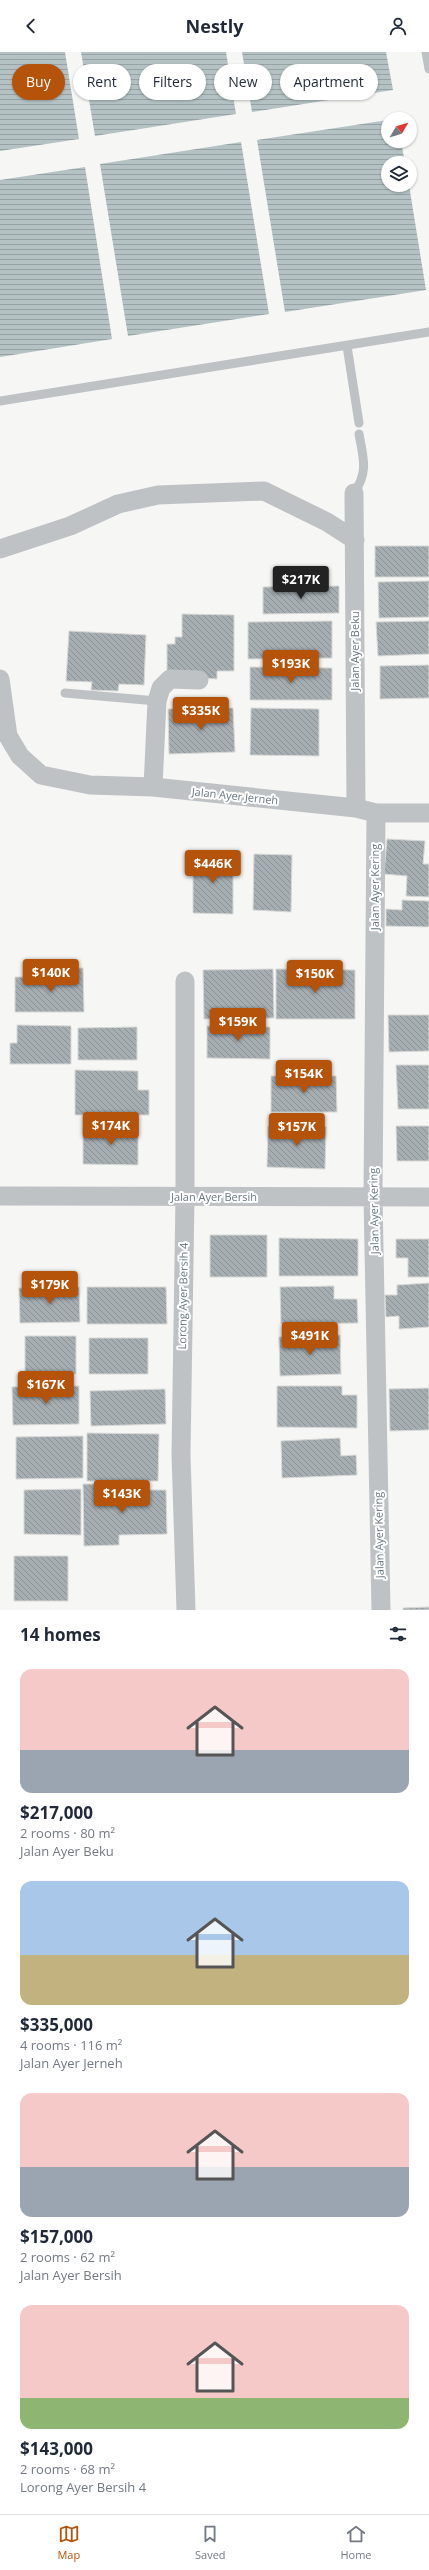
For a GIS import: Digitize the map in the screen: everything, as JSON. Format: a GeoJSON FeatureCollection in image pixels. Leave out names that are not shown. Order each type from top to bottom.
{"type":"FeatureCollection","features":[{"type":"Feature","properties":{"kind":"street"},"geometry":{"type":"LineString","coordinates":[[0,549],[70,526],[118,504],[158,496],[264,491],[327,522],[355,540]]}},
{"type":"Feature","properties":{"kind":"street","name":"Jalan Ayer Beku"},"geometry":{"type":"LineString","coordinates":[[354,493],[356,808]]}},
{"type":"Feature","properties":{"kind":"street","name":"Jalan Ayer Jerneh"},"geometry":{"type":"LineString","coordinates":[[0,679],[8,736],[20,756],[41,775],[90,785],[152,787],[356,808],[376,813],[429,813]]}},
{"type":"Feature","properties":{"kind":"street"},"geometry":{"type":"LineString","coordinates":[[152,787],[157,701],[161,688],[166,681],[170,679],[199,680]]}},
{"type":"Feature","properties":{"kind":"street","name":"Jalan Ayer Kering"},"geometry":{"type":"LineString","coordinates":[[376,813],[373,1197],[381,1610]]}},
{"type":"Feature","properties":{"kind":"street","name":"Lorong Ayer Bersih 4"},"geometry":{"type":"LineString","coordinates":[[185,981],[185,1197],[181,1455],[186,1610]]}},
{"type":"Feature","properties":{"kind":"street","name":"Jalan Ayer Bersih"},"geometry":{"type":"LineString","coordinates":[[0,1196],[429,1197]]}},
{"type":"Feature","properties":{"kind":"lane"},"geometry":{"type":"LineString","coordinates":[[426,52],[429,69]]}},
{"type":"Feature","properties":{"kind":"lane"},"geometry":{"type":"LineString","coordinates":[[0,401],[429,332]]}},
{"type":"Feature","properties":{"kind":"lane"},"geometry":{"type":"LineString","coordinates":[[348,346],[359,423]]}},
{"type":"Feature","properties":{"kind":"lane"},"geometry":{"type":"LineString","coordinates":[[354,493],[363,481],[364,467],[359,434]]}},
{"type":"Feature","properties":{"kind":"lane"},"geometry":{"type":"LineString","coordinates":[[65,693],[157,701]]}},
{"type":"Feature","properties":{"kind":"shaded area"},"geometry":{"type":"Polygon","coordinates":[[[0,52],[65,52],[79,139],[0,151],[0,52]]]}},
{"type":"Feature","properties":{"kind":"shaded area"},"geometry":{"type":"Polygon","coordinates":[[[81,52],[226,52],[228,64],[214,64],[214,100],[234,100],[236,114],[95,136],[89,100],[131,100],[131,64],[83,64],[81,52]]]}},
{"type":"Feature","properties":{"kind":"shaded area"},"geometry":{"type":"Polygon","coordinates":[[[242,52],[386,52],[393,90],[378,92],[378,64],[280,64],[280,100],[329,100],[252,112],[250,100],[272,100],[272,64],[244,64],[242,52]]]}},
{"type":"Feature","properties":{"kind":"shaded area"},"geometry":{"type":"Polygon","coordinates":[[[381,121],[381,148],[402,148],[404,156],[381,156],[381,192],[410,192],[426,290],[285,312],[257,140],[381,121]]]}},
{"type":"Feature","properties":{"kind":"shaded area"},"geometry":{"type":"Polygon","coordinates":[[[241,142],[269,314],[128,336],[100,164],[241,142]]]}},
{"type":"Feature","properties":{"kind":"shaded area"},"geometry":{"type":"Polygon","coordinates":[[[85,167],[112,339],[0,357],[0,180],[85,167]]]}},
{"type":"Feature","properties":{"kind":"building"},"geometry":{"type":"Polygon","coordinates":[[[375,546],[429,546],[429,577],[375,577],[375,546]]]}},
{"type":"Feature","properties":{"kind":"building"},"geometry":{"type":"Polygon","coordinates":[[[429,581],[429,617],[379,618],[378,582],[429,581]]]}},
{"type":"Feature","properties":{"kind":"building"},"geometry":{"type":"Polygon","coordinates":[[[339,586],[339,613],[263,614],[263,587],[339,586]]]}},
{"type":"Feature","properties":{"kind":"building"},"geometry":{"type":"Polygon","coordinates":[[[182,614],[234,615],[234,671],[217,671],[217,679],[198,678],[167,671],[167,644],[175,644],[175,637],[182,637],[182,614]]]}},
{"type":"Feature","properties":{"kind":"building"},"geometry":{"type":"Polygon","coordinates":[[[332,621],[332,658],[248,659],[248,622],[332,621]]]}},
{"type":"Feature","properties":{"kind":"building"},"geometry":{"type":"Polygon","coordinates":[[[429,621],[429,654],[378,656],[376,622],[429,621]]]}},
{"type":"Feature","properties":{"kind":"building"},"geometry":{"type":"Polygon","coordinates":[[[69,631],[146,635],[144,685],[119,684],[118,691],[91,690],[92,682],[66,681],[69,631]]]}},
{"type":"Feature","properties":{"kind":"building"},"geometry":{"type":"Polygon","coordinates":[[[429,665],[429,698],[380,699],[380,666],[429,665]]]}},
{"type":"Feature","properties":{"kind":"building"},"geometry":{"type":"Polygon","coordinates":[[[250,667],[332,668],[332,700],[250,700],[250,667]]]}},
{"type":"Feature","properties":{"kind":"building"},"geometry":{"type":"Polygon","coordinates":[[[233,708],[235,752],[169,754],[168,709],[233,708]]]}},
{"type":"Feature","properties":{"kind":"building"},"geometry":{"type":"Polygon","coordinates":[[[251,708],[319,709],[319,756],[250,755],[251,708]]]}},
{"type":"Feature","properties":{"kind":"building"},"geometry":{"type":"Polygon","coordinates":[[[387,839],[425,841],[423,864],[429,864],[429,897],[406,896],[407,876],[384,874],[387,839]]]}},
{"type":"Feature","properties":{"kind":"building"},"geometry":{"type":"Polygon","coordinates":[[[193,853],[233,854],[233,914],[193,913],[193,853]]]}},
{"type":"Feature","properties":{"kind":"building"},"geometry":{"type":"Polygon","coordinates":[[[254,854],[292,855],[291,912],[253,910],[254,854]]]}},
{"type":"Feature","properties":{"kind":"building"},"geometry":{"type":"Polygon","coordinates":[[[402,900],[429,901],[429,927],[386,926],[386,909],[402,910],[402,900]]]}},
{"type":"Feature","properties":{"kind":"building"},"geometry":{"type":"Polygon","coordinates":[[[62,968],[83,968],[84,1012],[15,1012],[15,977],[62,977],[62,968]]]}},
{"type":"Feature","properties":{"kind":"building"},"geometry":{"type":"Polygon","coordinates":[[[273,969],[274,1018],[204,1019],[203,970],[273,969]]]}},
{"type":"Feature","properties":{"kind":"building"},"geometry":{"type":"Polygon","coordinates":[[[276,969],[355,970],[355,1019],[276,1019],[276,969]]]}},
{"type":"Feature","properties":{"kind":"building"},"geometry":{"type":"Polygon","coordinates":[[[388,1015],[429,1015],[429,1051],[389,1052],[388,1015]]]}},
{"type":"Feature","properties":{"kind":"building"},"geometry":{"type":"Polygon","coordinates":[[[17,1025],[71,1026],[71,1064],[10,1064],[10,1043],[17,1043],[17,1025]]]}},
{"type":"Feature","properties":{"kind":"building"},"geometry":{"type":"Polygon","coordinates":[[[207,1026],[270,1027],[270,1059],[207,1058],[207,1026]]]}},
{"type":"Feature","properties":{"kind":"building"},"geometry":{"type":"Polygon","coordinates":[[[137,1027],[137,1060],[78,1060],[78,1028],[137,1027]]]}},
{"type":"Feature","properties":{"kind":"building"},"geometry":{"type":"Polygon","coordinates":[[[396,1065],[429,1065],[429,1109],[398,1109],[396,1065]]]}},
{"type":"Feature","properties":{"kind":"building"},"geometry":{"type":"Polygon","coordinates":[[[75,1070],[138,1071],[138,1090],[149,1090],[149,1115],[75,1115],[75,1070]]]}},
{"type":"Feature","properties":{"kind":"building"},"geometry":{"type":"Polygon","coordinates":[[[271,1076],[336,1076],[337,1112],[271,1112],[271,1076]]]}},
{"type":"Feature","properties":{"kind":"building"},"geometry":{"type":"Polygon","coordinates":[[[268,1126],[326,1127],[325,1169],[267,1167],[268,1126]]]}},
{"type":"Feature","properties":{"kind":"building"},"geometry":{"type":"Polygon","coordinates":[[[396,1126],[429,1126],[429,1161],[397,1161],[396,1126]]]}},
{"type":"Feature","properties":{"kind":"building"},"geometry":{"type":"Polygon","coordinates":[[[83,1127],[138,1127],[138,1165],[83,1164],[83,1127]]]}},
{"type":"Feature","properties":{"kind":"building"},"geometry":{"type":"Polygon","coordinates":[[[210,1235],[267,1235],[267,1277],[210,1277],[210,1235]]]}},
{"type":"Feature","properties":{"kind":"building"},"geometry":{"type":"Polygon","coordinates":[[[279,1238],[358,1239],[358,1276],[279,1276],[279,1238]]]}},
{"type":"Feature","properties":{"kind":"building"},"geometry":{"type":"Polygon","coordinates":[[[396,1239],[429,1239],[429,1277],[408,1277],[408,1258],[396,1258],[396,1239]]]}},
{"type":"Feature","properties":{"kind":"building"},"geometry":{"type":"Polygon","coordinates":[[[429,1283],[429,1327],[399,1329],[399,1316],[386,1317],[385,1295],[397,1295],[397,1285],[429,1283]]]}},
{"type":"Feature","properties":{"kind":"building"},"geometry":{"type":"Polygon","coordinates":[[[334,1286],[334,1299],[357,1299],[358,1323],[281,1324],[280,1287],[334,1286]]]}},
{"type":"Feature","properties":{"kind":"building"},"geometry":{"type":"Polygon","coordinates":[[[79,1287],[80,1322],[20,1323],[19,1288],[79,1287]]]}},
{"type":"Feature","properties":{"kind":"building"},"geometry":{"type":"Polygon","coordinates":[[[87,1287],[166,1287],[167,1324],[87,1324],[87,1287]]]}},
{"type":"Feature","properties":{"kind":"building"},"geometry":{"type":"Polygon","coordinates":[[[340,1335],[341,1374],[280,1376],[279,1337],[340,1335]]]}},
{"type":"Feature","properties":{"kind":"building"},"geometry":{"type":"Polygon","coordinates":[[[25,1336],[76,1336],[76,1374],[25,1374],[25,1336]]]}},
{"type":"Feature","properties":{"kind":"building"},"geometry":{"type":"Polygon","coordinates":[[[89,1338],[148,1338],[148,1374],[89,1374],[89,1338]]]}},
{"type":"Feature","properties":{"kind":"building"},"geometry":{"type":"Polygon","coordinates":[[[79,1386],[79,1424],[13,1425],[12,1387],[79,1386]]]}},
{"type":"Feature","properties":{"kind":"building"},"geometry":{"type":"Polygon","coordinates":[[[277,1386],[342,1386],[342,1395],[357,1395],[357,1428],[277,1427],[277,1386]]]}},
{"type":"Feature","properties":{"kind":"building"},"geometry":{"type":"Polygon","coordinates":[[[429,1388],[429,1430],[390,1431],[389,1389],[429,1388]]]}},
{"type":"Feature","properties":{"kind":"building"},"geometry":{"type":"Polygon","coordinates":[[[165,1389],[166,1424],[91,1426],[90,1391],[165,1389]]]}},
{"type":"Feature","properties":{"kind":"building"},"geometry":{"type":"Polygon","coordinates":[[[87,1433],[159,1434],[158,1481],[87,1481],[87,1433]]]}},
{"type":"Feature","properties":{"kind":"building"},"geometry":{"type":"Polygon","coordinates":[[[83,1436],[83,1478],[16,1479],[16,1437],[83,1436]]]}},
{"type":"Feature","properties":{"kind":"building"},"geometry":{"type":"Polygon","coordinates":[[[340,1438],[341,1456],[356,1455],[357,1475],[282,1478],[281,1441],[340,1438]]]}},
{"type":"Feature","properties":{"kind":"building"},"geometry":{"type":"Polygon","coordinates":[[[83,1484],[116,1484],[116,1490],[166,1490],[167,1534],[119,1535],[119,1545],[84,1546],[83,1484]]]}},
{"type":"Feature","properties":{"kind":"building"},"geometry":{"type":"Polygon","coordinates":[[[81,1489],[81,1535],[24,1534],[24,1490],[81,1489]]]}},
{"type":"Feature","properties":{"kind":"building"},"geometry":{"type":"Polygon","coordinates":[[[14,1556],[68,1556],[68,1601],[14,1601],[14,1556]]]}},
{"type":"Feature","properties":{"kind":"building"},"geometry":{"type":"Polygon","coordinates":[[[429,1607],[429,1610],[403,1610],[403,1608],[429,1607]]]}}]}
